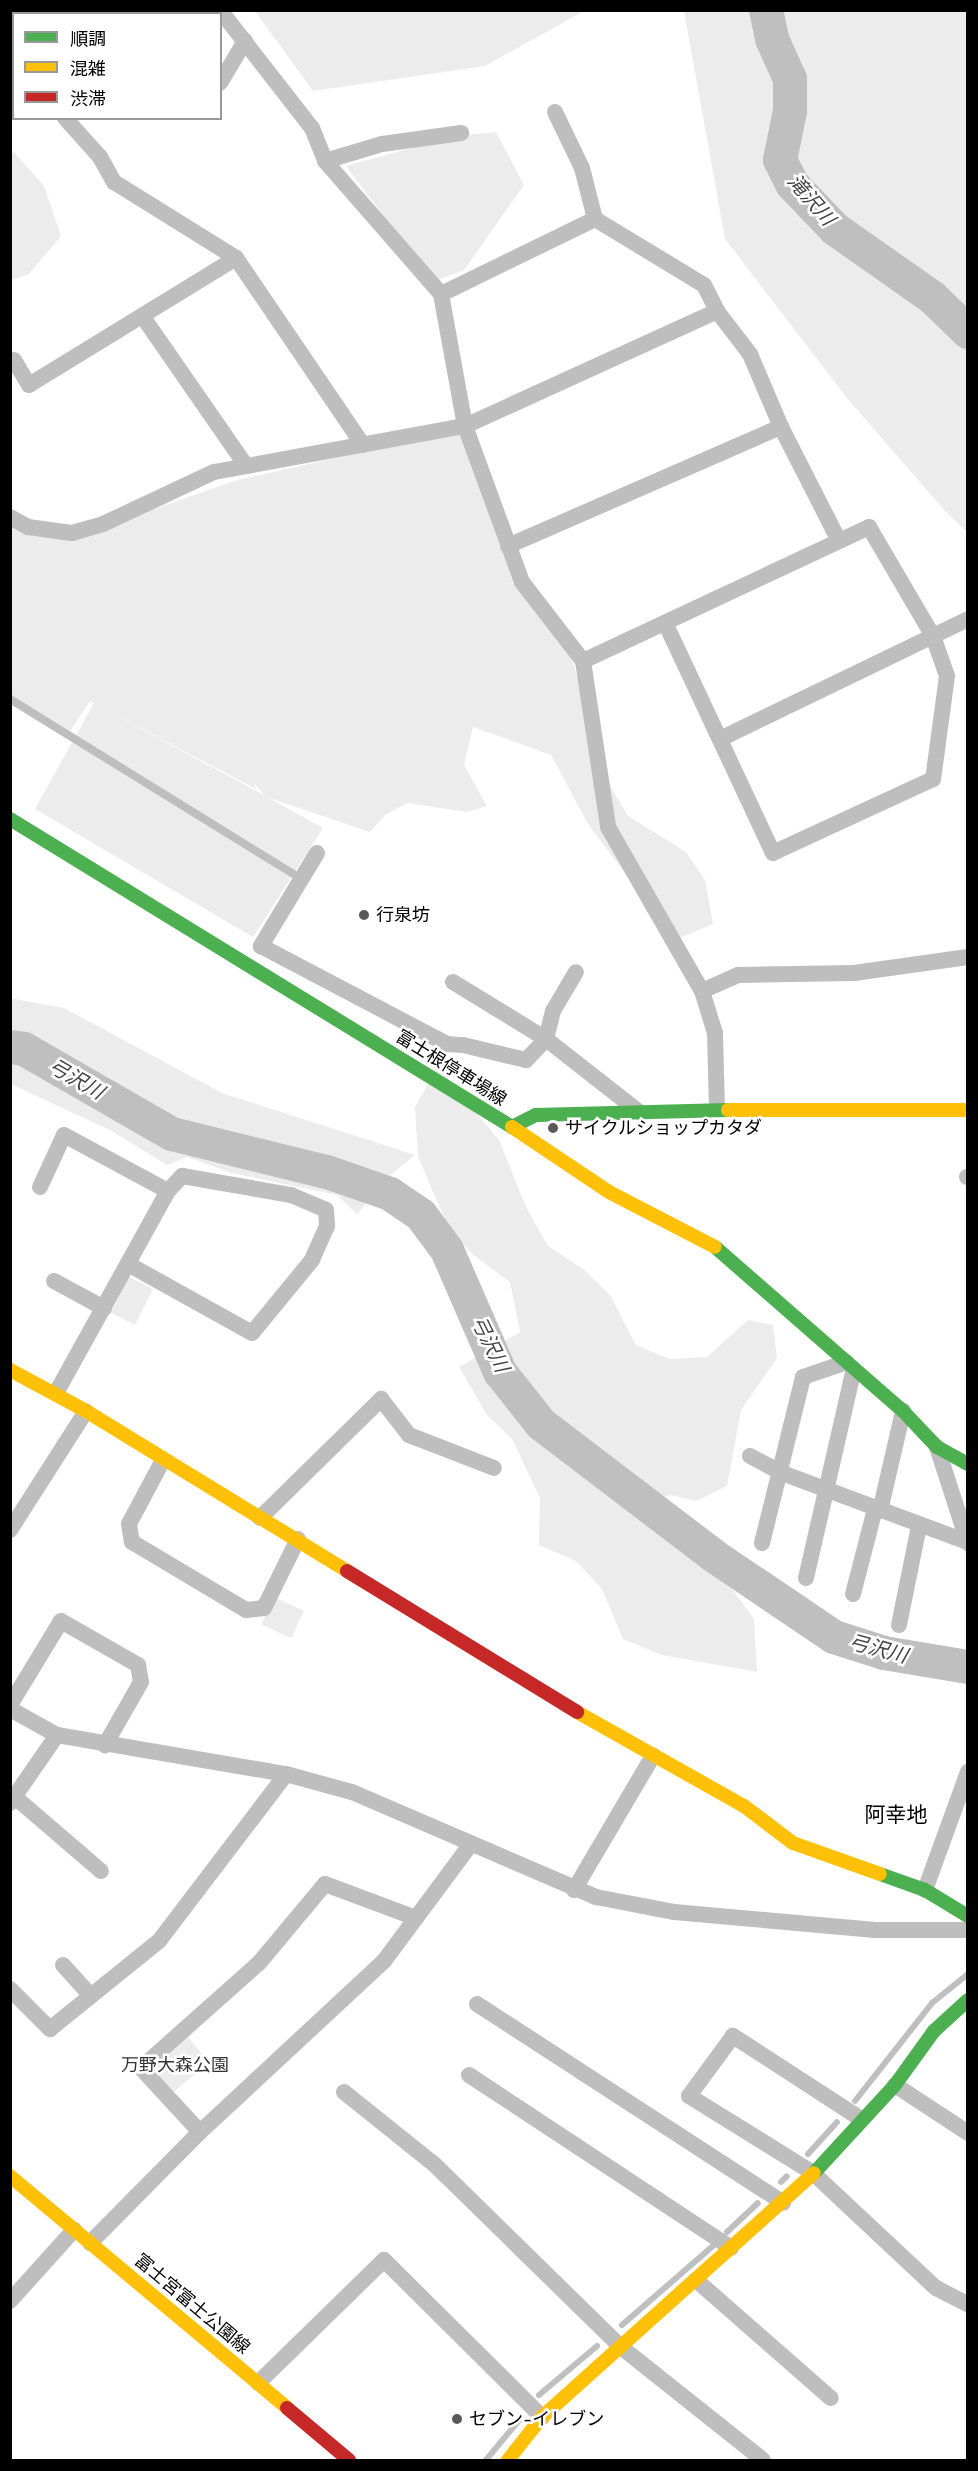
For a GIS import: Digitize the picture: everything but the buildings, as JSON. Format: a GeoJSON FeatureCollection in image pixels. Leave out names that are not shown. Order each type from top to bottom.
{"type":"FeatureCollection","features":[{"type":"Feature","properties":{"kind":"street"},"geometry":{"type":"LineString","coordinates":[[222,12],[312,128],[326,161],[441,294],[465,426],[508,546],[522,582],[583,661],[608,827],[702,991],[715,1033],[717,1110]]}},
{"type":"Feature","properties":{"kind":"street"},"geometry":{"type":"LineString","coordinates":[[222,80],[245,41]]}},
{"type":"Feature","properties":{"kind":"street"},"geometry":{"type":"LineString","coordinates":[[555,112],[582,168],[595,219],[704,285],[717,311],[750,354],[781,427],[838,539]]}},
{"type":"Feature","properties":{"kind":"street"},"geometry":{"type":"LineString","coordinates":[[67,120],[100,157],[114,182],[236,258],[363,445]]}},
{"type":"Feature","properties":{"kind":"street"},"geometry":{"type":"LineString","coordinates":[[326,161],[382,144],[461,133]]}},
{"type":"Feature","properties":{"kind":"street"},"geometry":{"type":"LineString","coordinates":[[441,294],[595,219]]}},
{"type":"Feature","properties":{"kind":"street"},"geometry":{"type":"LineString","coordinates":[[14,360],[29,385],[236,258]]}},
{"type":"Feature","properties":{"kind":"street"},"geometry":{"type":"LineString","coordinates":[[10,517],[28,527],[72,533],[103,524],[214,472],[465,426],[717,311]]}},
{"type":"Feature","properties":{"kind":"street"},"geometry":{"type":"LineString","coordinates":[[143,317],[246,466]]}},
{"type":"Feature","properties":{"kind":"street"},"geometry":{"type":"LineString","coordinates":[[508,546],[781,427]]}},
{"type":"Feature","properties":{"kind":"street"},"geometry":{"type":"LineString","coordinates":[[583,661],[666,625],[838,539],[869,527],[933,636],[947,676],[933,779],[773,853],[666,625]]}},
{"type":"Feature","properties":{"kind":"street"},"geometry":{"type":"LineString","coordinates":[[720,739],[968,619]]}},
{"type":"Feature","properties":{"kind":"street","name":"富士根停車場線"},"geometry":{"type":"LineString","coordinates":[[10,819],[512,1127],[536,1115],[717,1110],[968,1110]]}},
{"type":"Feature","properties":{"kind":"street"},"geometry":{"type":"LineString","coordinates":[[317,853],[261,946],[447,1044],[463,1044],[526,1060],[546,1039],[553,1011],[576,972]]}},
{"type":"Feature","properties":{"kind":"street"},"geometry":{"type":"LineString","coordinates":[[702,991],[738,975],[854,973],[968,957]]}},
{"type":"Feature","properties":{"kind":"street"},"geometry":{"type":"LineString","coordinates":[[453,982],[546,1039],[639,1112]]}},
{"type":"Feature","properties":{"kind":"street"},"geometry":{"type":"LineString","coordinates":[[512,1127],[609,1192],[725,1252],[903,1411],[937,1447],[968,1464]]}},
{"type":"Feature","properties":{"kind":"street"},"geometry":{"type":"LineString","coordinates":[[40,1187],[64,1135],[168,1191]]}},
{"type":"Feature","properties":{"kind":"street"},"geometry":{"type":"LineString","coordinates":[[56,1393],[168,1191],[182,1176],[257,1187],[291,1195],[326,1210],[327,1226],[312,1260],[252,1333],[128,1264]]}},
{"type":"Feature","properties":{"kind":"street"},"geometry":{"type":"LineString","coordinates":[[54,1281],[104,1308]]}},
{"type":"Feature","properties":{"kind":"street"},"geometry":{"type":"LineString","coordinates":[[762,1543],[782,1473],[803,1377],[850,1366]]}},
{"type":"Feature","properties":{"kind":"street"},"geometry":{"type":"LineString","coordinates":[[806,1578],[827,1490],[850,1366]]}},
{"type":"Feature","properties":{"kind":"street"},"geometry":{"type":"LineString","coordinates":[[10,1370],[56,1393],[653,1756],[744,1806],[793,1843],[925,1890],[968,1916]]}},
{"type":"Feature","properties":{"kind":"street"},"geometry":{"type":"LineString","coordinates":[[260,1518],[381,1399],[409,1435],[494,1468]]}},
{"type":"Feature","properties":{"kind":"street"},"geometry":{"type":"LineString","coordinates":[[10,1530],[86,1411]]}},
{"type":"Feature","properties":{"kind":"street"},"geometry":{"type":"LineString","coordinates":[[853,1594],[903,1411]]}},
{"type":"Feature","properties":{"kind":"street"},"geometry":{"type":"LineString","coordinates":[[937,1447],[966,1542]]}},
{"type":"Feature","properties":{"kind":"street"},"geometry":{"type":"LineString","coordinates":[[750,1456],[782,1473],[966,1542]]}},
{"type":"Feature","properties":{"kind":"street"},"geometry":{"type":"LineString","coordinates":[[163,1460],[129,1524],[132,1542],[246,1610],[264,1608],[298,1539]]}},
{"type":"Feature","properties":{"kind":"street"},"geometry":{"type":"LineString","coordinates":[[899,1624],[919,1526]]}},
{"type":"Feature","properties":{"kind":"street"},"geometry":{"type":"LineString","coordinates":[[105,1745],[141,1682],[138,1665],[61,1621],[10,1707],[57,1735],[105,1745],[286,1774],[352,1792],[574,1890],[674,1912],[875,1930],[968,1930]]}},
{"type":"Feature","properties":{"kind":"street"},"geometry":{"type":"LineString","coordinates":[[57,1735],[13,1800],[101,1871]]}},
{"type":"Feature","properties":{"kind":"street"},"geometry":{"type":"LineString","coordinates":[[574,1890],[653,1756]]}},
{"type":"Feature","properties":{"kind":"street"},"geometry":{"type":"LineString","coordinates":[[925,1890],[968,1772]]}},
{"type":"Feature","properties":{"kind":"street"},"geometry":{"type":"LineString","coordinates":[[10,1989],[50,2029],[159,1941],[286,1774]]}},
{"type":"Feature","properties":{"kind":"street"},"geometry":{"type":"LineString","coordinates":[[90,2243],[200,2132],[384,1961],[470,1845]]}},
{"type":"Feature","properties":{"kind":"street"},"geometry":{"type":"LineString","coordinates":[[200,2132],[141,2068],[259,1963],[325,1884],[416,1918]]}},
{"type":"Feature","properties":{"kind":"street"},"geometry":{"type":"LineString","coordinates":[[63,1965],[90,1995]]}},
{"type":"Feature","properties":{"kind":"street"},"geometry":{"type":"LineString","coordinates":[[508,2460],[542,2417],[783,2203],[813,2173],[895,2085],[934,2031],[968,2000]]}},
{"type":"Feature","properties":{"kind":"street"},"geometry":{"type":"LineString","coordinates":[[477,2004],[783,2203]]}},
{"type":"Feature","properties":{"kind":"street"},"geometry":{"type":"LineString","coordinates":[[861,2119],[733,2036],[689,2096],[813,2173],[936,2288],[968,2304]]}},
{"type":"Feature","properties":{"kind":"street"},"geometry":{"type":"LineString","coordinates":[[469,2076],[731,2248]]}},
{"type":"Feature","properties":{"kind":"street"},"geometry":{"type":"LineString","coordinates":[[895,2085],[968,2133]]}},
{"type":"Feature","properties":{"kind":"street"},"geometry":{"type":"LineString","coordinates":[[344,2092],[434,2164],[621,2347],[763,2460]]}},
{"type":"Feature","properties":{"kind":"street","name":"富士宮富士公園線"},"geometry":{"type":"LineString","coordinates":[[10,2176],[350,2460]]}},
{"type":"Feature","properties":{"kind":"street"},"geometry":{"type":"LineString","coordinates":[[10,2301],[74,2230]]}},
{"type":"Feature","properties":{"kind":"street"},"geometry":{"type":"LineString","coordinates":[[258,2383],[384,2260],[542,2417]]}},
{"type":"Feature","properties":{"kind":"street"},"geometry":{"type":"LineString","coordinates":[[696,2280],[831,2398]]}},
{"type":"Feature","properties":{"kind":"lane"},"geometry":{"type":"LineString","coordinates":[[10,699],[301,879]]}},
{"type":"Feature","properties":{"kind":"green space"},"geometry":{"type":"Polygon","coordinates":[[[255,11],[584,11],[485,66],[313,91],[255,11]]]}},
{"type":"Feature","properties":{"kind":"green space"},"geometry":{"type":"Polygon","coordinates":[[[684,11],[967,11],[967,532],[945,511],[847,398],[725,239],[684,11]]]}},
{"type":"Feature","properties":{"kind":"green space"},"geometry":{"type":"Polygon","coordinates":[[[496,132],[524,185],[464,270],[433,282],[346,166],[456,136],[496,132]]]}},
{"type":"Feature","properties":{"kind":"green space"},"geometry":{"type":"Polygon","coordinates":[[[14,152],[44,186],[61,236],[29,274],[11,280],[10,154],[14,152]]]}},
{"type":"Feature","properties":{"kind":"green space"},"geometry":{"type":"Polygon","coordinates":[[[462,430],[508,546],[559,631],[575,668],[595,761],[628,816],[686,852],[705,880],[713,924],[675,940],[588,824],[551,755],[473,727],[464,765],[487,806],[467,812],[407,803],[385,815],[370,832],[269,798],[323,828],[253,937],[35,809],[94,703],[90,701],[70,731],[11,696],[10,519],[66,540],[237,480],[462,430]],[[100,707],[264,795],[254,783],[256,789],[100,707]]]}},
{"type":"Feature","properties":{"kind":"green space"},"geometry":{"type":"Polygon","coordinates":[[[10,998],[64,1008],[222,1093],[415,1155],[387,1178],[357,1214],[337,1195],[232,1173],[187,1157],[167,1165],[110,1130],[11,1084],[10,998]]]}},
{"type":"Feature","properties":{"kind":"green space"},"geometry":{"type":"Polygon","coordinates":[[[438,1066],[499,1140],[526,1207],[548,1246],[583,1269],[610,1295],[636,1345],[670,1359],[707,1357],[748,1320],[773,1325],[777,1358],[741,1410],[727,1486],[696,1501],[671,1495],[624,1507],[700,1545],[754,1619],[757,1672],[662,1655],[623,1639],[602,1589],[576,1561],[539,1545],[540,1498],[512,1439],[487,1415],[459,1367],[520,1332],[510,1282],[472,1254],[448,1226],[418,1157],[415,1107],[438,1066]]]}},
{"type":"Feature","properties":{"kind":"green space"},"geometry":{"type":"Polygon","coordinates":[[[129,1277],[153,1289],[135,1325],[111,1313],[129,1277]]]}},
{"type":"Feature","properties":{"kind":"green space"},"geometry":{"type":"Polygon","coordinates":[[[274,1597],[304,1611],[291,1638],[261,1624],[274,1597]]]}},
{"type":"Feature","properties":{"kind":"green space","name":"万野大森公園"},"geometry":{"type":"Polygon","coordinates":[[[182,2030],[209,2062],[166,2098],[139,2066],[182,2030]]]}},
{"type":"Feature","properties":{"kind":"waterway","name":"滝沢川"},"geometry":{"type":"LineString","coordinates":[[766,10],[772,39],[790,79],[790,111],[780,160],[792,184],[835,229],[933,298],[968,332]]}},
{"type":"Feature","properties":{"kind":"waterway","name":"弓沢川"},"geometry":{"type":"LineString","coordinates":[[10,1047],[24,1049],[172,1134],[327,1172],[390,1194],[421,1215],[447,1250],[500,1372],[541,1424],[714,1556],[834,1637],[884,1653],[968,1667]]}},
{"type":"Feature","properties":{"kind":"waterway"},"geometry":{"type":"LineString","coordinates":[[855,2101],[932,2003],[968,1974]]}},
{"type":"Feature","properties":{"kind":"waterway"},"geometry":{"type":"LineString","coordinates":[[808,2154],[837,2122]]}},
{"type":"Feature","properties":{"kind":"waterway"},"geometry":{"type":"LineString","coordinates":[[781,2182],[787,2176]]}},
{"type":"Feature","properties":{"kind":"waterway"},"geometry":{"type":"LineString","coordinates":[[727,2232],[758,2203]]}},
{"type":"Feature","properties":{"kind":"waterway"},"geometry":{"type":"LineString","coordinates":[[622,2325],[714,2245]]}},
{"type":"Feature","properties":{"kind":"waterway"},"geometry":{"type":"LineString","coordinates":[[539,2395],[597,2346]]}},
{"type":"Feature","properties":{"kind":"waterway"},"geometry":{"type":"LineString","coordinates":[[486,2460],[520,2419]]}},
{"type":"Feature","properties":{"kind":"traffic: fast"},"geometry":{"type":"LineString","coordinates":[[10,819],[512,1127],[536,1115],[728,1110]]}},
{"type":"Feature","properties":{"kind":"traffic: fast"},"geometry":{"type":"LineString","coordinates":[[715,1247],[903,1411],[937,1447],[968,1464]]}},
{"type":"Feature","properties":{"kind":"traffic: fast"},"geometry":{"type":"LineString","coordinates":[[880,1874],[925,1890],[968,1916]]}},
{"type":"Feature","properties":{"kind":"traffic: fast"},"geometry":{"type":"LineString","coordinates":[[814,2173],[895,2085],[934,2031],[968,2000]]}},
{"type":"Feature","properties":{"kind":"traffic: slow"},"geometry":{"type":"LineString","coordinates":[[728,1110],[968,1110]]}},
{"type":"Feature","properties":{"kind":"traffic: slow"},"geometry":{"type":"LineString","coordinates":[[512,1127],[609,1192],[715,1247]]}},
{"type":"Feature","properties":{"kind":"traffic: slow"},"geometry":{"type":"LineString","coordinates":[[10,1370],[86,1411],[347,1571]]}},
{"type":"Feature","properties":{"kind":"traffic: slow"},"geometry":{"type":"LineString","coordinates":[[577,1712],[744,1806],[793,1843],[880,1874]]}},
{"type":"Feature","properties":{"kind":"traffic: slow"},"geometry":{"type":"LineString","coordinates":[[508,2460],[542,2417],[814,2173]]}},
{"type":"Feature","properties":{"kind":"traffic: slow"},"geometry":{"type":"LineString","coordinates":[[10,2176],[287,2408]]}},
{"type":"Feature","properties":{"kind":"traffic: jam"},"geometry":{"type":"LineString","coordinates":[[347,1571],[577,1712]]}},
{"type":"Feature","properties":{"kind":"traffic: jam"},"geometry":{"type":"LineString","coordinates":[[287,2408],[349,2460]]}},
{"type":"Feature","properties":{"kind":"place","name":"行泉坊"},"geometry":{"type":"Point","coordinates":[364,915]}},
{"type":"Feature","properties":{"kind":"place","name":"サイクルショップカタダ"},"geometry":{"type":"Point","coordinates":[553,1128]}},
{"type":"Feature","properties":{"kind":"place","name":"セブン-イレブン"},"geometry":{"type":"Point","coordinates":[457,2419]}},
{"type":"Feature","properties":{"kind":"district","name":"阿幸地"},"geometry":{"type":"Point","coordinates":[896,1815]}}]}
